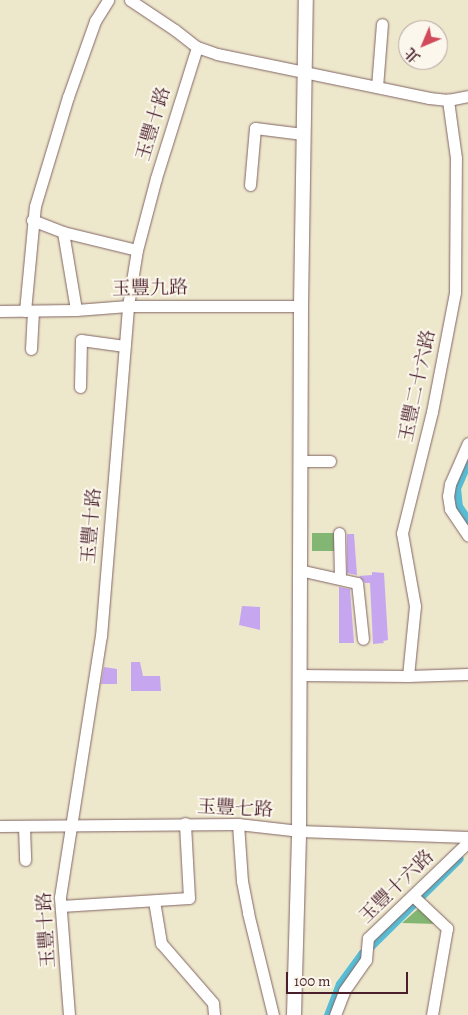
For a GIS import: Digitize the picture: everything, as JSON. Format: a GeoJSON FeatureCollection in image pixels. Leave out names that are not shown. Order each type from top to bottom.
{"type":"FeatureCollection","features":[{"type":"Feature","properties":{"kind":"main road"},"geometry":{"type":"LineString","coordinates":[[294,1015],[299,831],[301,306],[306,0]]}},
{"type":"Feature","properties":{"kind":"street"},"geometry":{"type":"LineString","coordinates":[[31,349],[29,311],[32,220],[35,206],[68,97],[95,21],[108,0]]}},
{"type":"Feature","properties":{"kind":"street"},"geometry":{"type":"LineString","coordinates":[[130,0],[197,47],[217,54],[448,100],[468,96]]}},
{"type":"Feature","properties":{"kind":"street"},"geometry":{"type":"LineString","coordinates":[[378,87],[382,24]]}},
{"type":"Feature","properties":{"kind":"street","name":"玉豐十路"},"geometry":{"type":"LineString","coordinates":[[69,1015],[61,906],[63,875],[101,636],[128,306],[137,250],[156,178],[197,47]]}},
{"type":"Feature","properties":{"kind":"street","name":"玉豐二十六路"},"geometry":{"type":"LineString","coordinates":[[408,676],[415,606],[402,533],[432,412],[455,292],[456,158],[448,100]]}},
{"type":"Feature","properties":{"kind":"street"},"geometry":{"type":"LineString","coordinates":[[250,185],[255,128],[303,134]]}},
{"type":"Feature","properties":{"kind":"street"},"geometry":{"type":"LineString","coordinates":[[32,220],[63,232],[137,250]]}},
{"type":"Feature","properties":{"kind":"street"},"geometry":{"type":"LineString","coordinates":[[63,232],[76,310]]}},
{"type":"Feature","properties":{"kind":"street","name":"玉豐九路"},"geometry":{"type":"LineString","coordinates":[[0,311],[76,310],[128,306],[301,306]]}},
{"type":"Feature","properties":{"kind":"street"},"geometry":{"type":"LineString","coordinates":[[80,387],[81,340],[125,346]]}},
{"type":"Feature","properties":{"kind":"street"},"geometry":{"type":"LineString","coordinates":[[468,443],[450,484],[448,496],[450,509],[468,536]]}},
{"type":"Feature","properties":{"kind":"street"},"geometry":{"type":"LineString","coordinates":[[300,461],[330,461]]}},
{"type":"Feature","properties":{"kind":"street"},"geometry":{"type":"LineString","coordinates":[[339,533],[340,578]]}},
{"type":"Feature","properties":{"kind":"street"},"geometry":{"type":"LineString","coordinates":[[299,570],[357,583],[363,639]]}},
{"type":"Feature","properties":{"kind":"street"},"geometry":{"type":"LineString","coordinates":[[299,675],[408,676],[468,674]]}},
{"type":"Feature","properties":{"kind":"street"},"geometry":{"type":"LineString","coordinates":[[61,906],[189,898],[185,823]]}},
{"type":"Feature","properties":{"kind":"street","name":"玉豐七路"},"geometry":{"type":"LineString","coordinates":[[0,826],[71,827],[185,823],[238,824],[299,831],[468,837]]}},
{"type":"Feature","properties":{"kind":"street"},"geometry":{"type":"LineString","coordinates":[[238,824],[245,897],[273,1015]]}},
{"type":"Feature","properties":{"kind":"street"},"geometry":{"type":"LineString","coordinates":[[24,827],[25,860]]}},
{"type":"Feature","properties":{"kind":"street","name":"玉豐十六路"},"geometry":{"type":"LineString","coordinates":[[335,1015],[344,991],[366,960],[368,938],[416,898],[468,842]]}},
{"type":"Feature","properties":{"kind":"street"},"geometry":{"type":"LineString","coordinates":[[416,898],[447,928],[432,1015]]}},
{"type":"Feature","properties":{"kind":"street"},"geometry":{"type":"LineString","coordinates":[[154,901],[161,944],[213,1002],[214,1015]]}},
{"type":"Feature","properties":{"kind":"green space"},"geometry":{"type":"Polygon","coordinates":[[[312,533],[335,533],[335,551],[312,551],[312,533]]]}},
{"type":"Feature","properties":{"kind":"green space"},"geometry":{"type":"Polygon","coordinates":[[[419,908],[438,924],[402,923],[419,908]]]}},
{"type":"Feature","properties":{"kind":"building"},"geometry":{"type":"Polygon","coordinates":[[[347,534],[354,534],[357,575],[347,573],[347,534]]]}},
{"type":"Feature","properties":{"kind":"building"},"geometry":{"type":"Polygon","coordinates":[[[372,572],[384,573],[388,640],[383,641],[384,643],[373,644],[370,583],[365,583],[359,576],[372,575],[372,572]]]}},
{"type":"Feature","properties":{"kind":"building"},"geometry":{"type":"Polygon","coordinates":[[[339,587],[350,589],[354,643],[339,643],[339,587]]]}},
{"type":"Feature","properties":{"kind":"building"},"geometry":{"type":"Polygon","coordinates":[[[242,606],[260,607],[260,630],[239,625],[242,606]]]}},
{"type":"Feature","properties":{"kind":"building"},"geometry":{"type":"Polygon","coordinates":[[[131,662],[140,662],[143,676],[160,676],[161,691],[131,691],[131,662]]]}},
{"type":"Feature","properties":{"kind":"building"},"geometry":{"type":"Polygon","coordinates":[[[104,667],[117,669],[117,684],[101,684],[104,667]]]}},
{"type":"Feature","properties":{"kind":"waterway"},"geometry":{"type":"LineString","coordinates":[[468,460],[456,488],[458,506],[468,521]]}},
{"type":"Feature","properties":{"kind":"waterway"},"geometry":{"type":"LineString","coordinates":[[328,1015],[340,984],[362,954],[459,858]]}}]}
